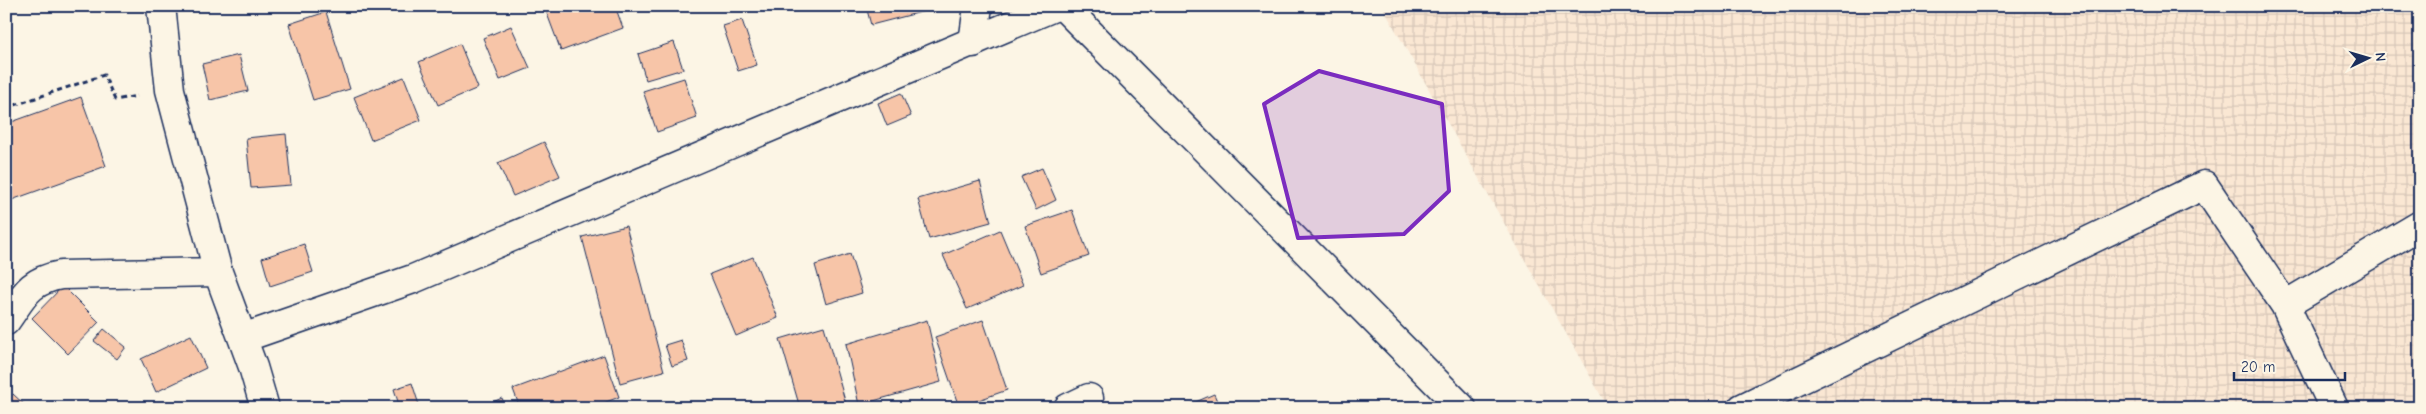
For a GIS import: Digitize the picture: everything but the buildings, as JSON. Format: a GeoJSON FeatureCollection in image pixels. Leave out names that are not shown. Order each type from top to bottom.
{"type":"FeatureCollection","features":[{"type":"Feature","properties":{"kind":"street"},"geometry":{"type":"LineString","coordinates":[[161,6],[170,90],[218,272],[243,338],[265,408]]}},
{"type":"Feature","properties":{"kind":"street"},"geometry":{"type":"LineString","coordinates":[[973,43],[978,6]]}},
{"type":"Feature","properties":{"kind":"street"},"geometry":{"type":"LineString","coordinates":[[243,338],[413,279],[973,43],[1056,6]]}},
{"type":"Feature","properties":{"kind":"street"},"geometry":{"type":"LineString","coordinates":[[1063,6],[1462,408]]}},
{"type":"Feature","properties":{"kind":"street"},"geometry":{"type":"LineString","coordinates":[[1742,408],[2204,185],[2285,305],[2334,408]]}},
{"type":"Feature","properties":{"kind":"street"},"geometry":{"type":"LineString","coordinates":[[2285,305],[2420,226]]}},
{"type":"Feature","properties":{"kind":"street"},"geometry":{"type":"LineString","coordinates":[[6,321],[32,285],[44,278],[218,272]]}},
{"type":"Feature","properties":{"kind":"path"},"geometry":{"type":"LineString","coordinates":[[6,108],[104,75],[115,100],[170,90]]}},
{"type":"Feature","properties":{"kind":"highlighted area"},"geometry":{"type":"Polygon","coordinates":[[[1319,71],[1442,104],[1449,191],[1404,234],[1298,238],[1264,104],[1319,71]]]}},
{"type":"Feature","properties":{"kind":"shaded area"},"geometry":{"type":"Polygon","coordinates":[[[1382,6],[2420,6],[2420,408],[1608,408],[1382,6]]]}}]}
